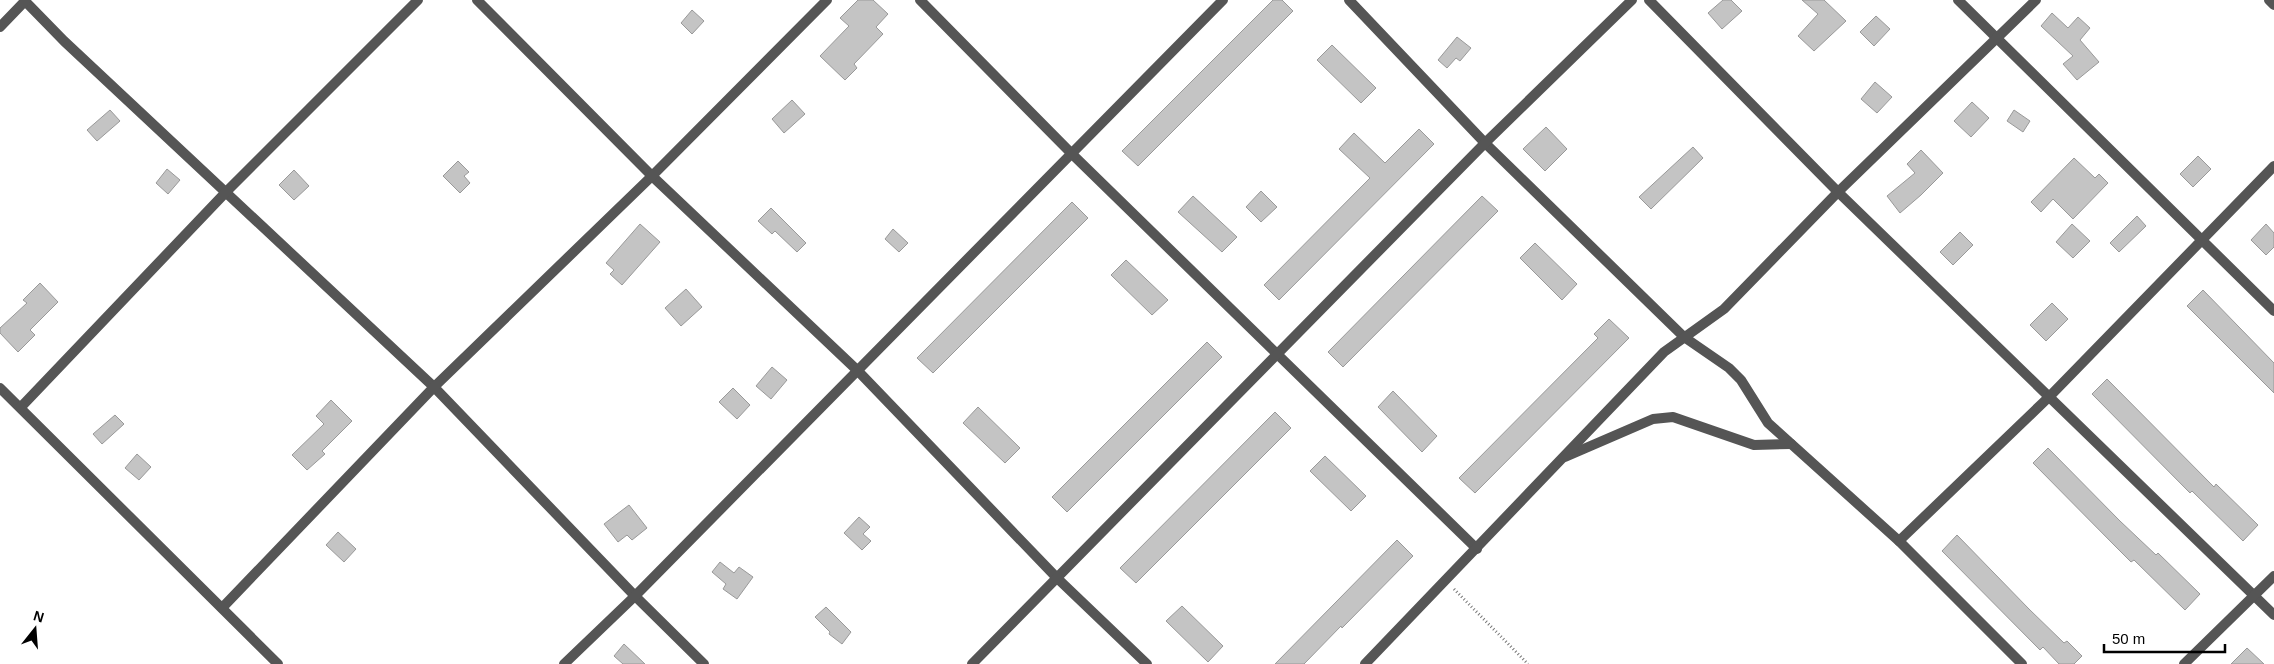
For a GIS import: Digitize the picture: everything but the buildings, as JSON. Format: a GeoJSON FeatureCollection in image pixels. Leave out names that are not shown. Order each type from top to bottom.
{"type":"FeatureCollection","features":[{"type":"Feature","properties":{"kind":"street"},"geometry":{"type":"LineString","coordinates":[[0,27],[25,0],[64,41],[434,387],[635,596],[704,664]]}},
{"type":"Feature","properties":{"kind":"street"},"geometry":{"type":"LineString","coordinates":[[21,407],[226,191],[418,0]]}},
{"type":"Feature","properties":{"kind":"street"},"geometry":{"type":"LineString","coordinates":[[477,0],[652,176],[858,371],[1058,578],[1147,664]]}},
{"type":"Feature","properties":{"kind":"street"},"geometry":{"type":"LineString","coordinates":[[222,608],[434,387],[652,176],[827,0]]}},
{"type":"Feature","properties":{"kind":"street"},"geometry":{"type":"LineString","coordinates":[[920,0],[1072,154],[1477,549]]}},
{"type":"Feature","properties":{"kind":"street"},"geometry":{"type":"LineString","coordinates":[[564,664],[635,596],[1223,0]]}},
{"type":"Feature","properties":{"kind":"street"},"geometry":{"type":"LineString","coordinates":[[1349,0],[1485,143],[1684,337],[1728,368],[1741,380],[1768,423],[1899,541],[2022,664]]}},
{"type":"Feature","properties":{"kind":"street"},"geometry":{"type":"LineString","coordinates":[[972,664],[1279,355],[1485,143],[1632,0]]}},
{"type":"Feature","properties":{"kind":"street"},"geometry":{"type":"LineString","coordinates":[[1649,0],[1838,192],[2274,615]]}},
{"type":"Feature","properties":{"kind":"street"},"geometry":{"type":"LineString","coordinates":[[1958,0],[2274,311]]}},
{"type":"Feature","properties":{"kind":"street"},"geometry":{"type":"LineString","coordinates":[[1365,664],[1664,352],[1724,309],[1838,192],[2036,0]]}},
{"type":"Feature","properties":{"kind":"street"},"geometry":{"type":"LineString","coordinates":[[2269,0],[2274,5]]}},
{"type":"Feature","properties":{"kind":"street"},"geometry":{"type":"LineString","coordinates":[[1899,541],[2050,396],[2274,166]]}},
{"type":"Feature","properties":{"kind":"street"},"geometry":{"type":"LineString","coordinates":[[0,388],[278,664]]}},
{"type":"Feature","properties":{"kind":"street"},"geometry":{"type":"LineString","coordinates":[[1560,460],[1653,419],[1673,417],[1754,445],[1791,444]]}},
{"type":"Feature","properties":{"kind":"street"},"geometry":{"type":"LineString","coordinates":[[2184,664],[2274,576]]}},
{"type":"Feature","properties":{"kind":"path"},"geometry":{"type":"LineString","coordinates":[[1446,581],[1528,664]]}}]}
